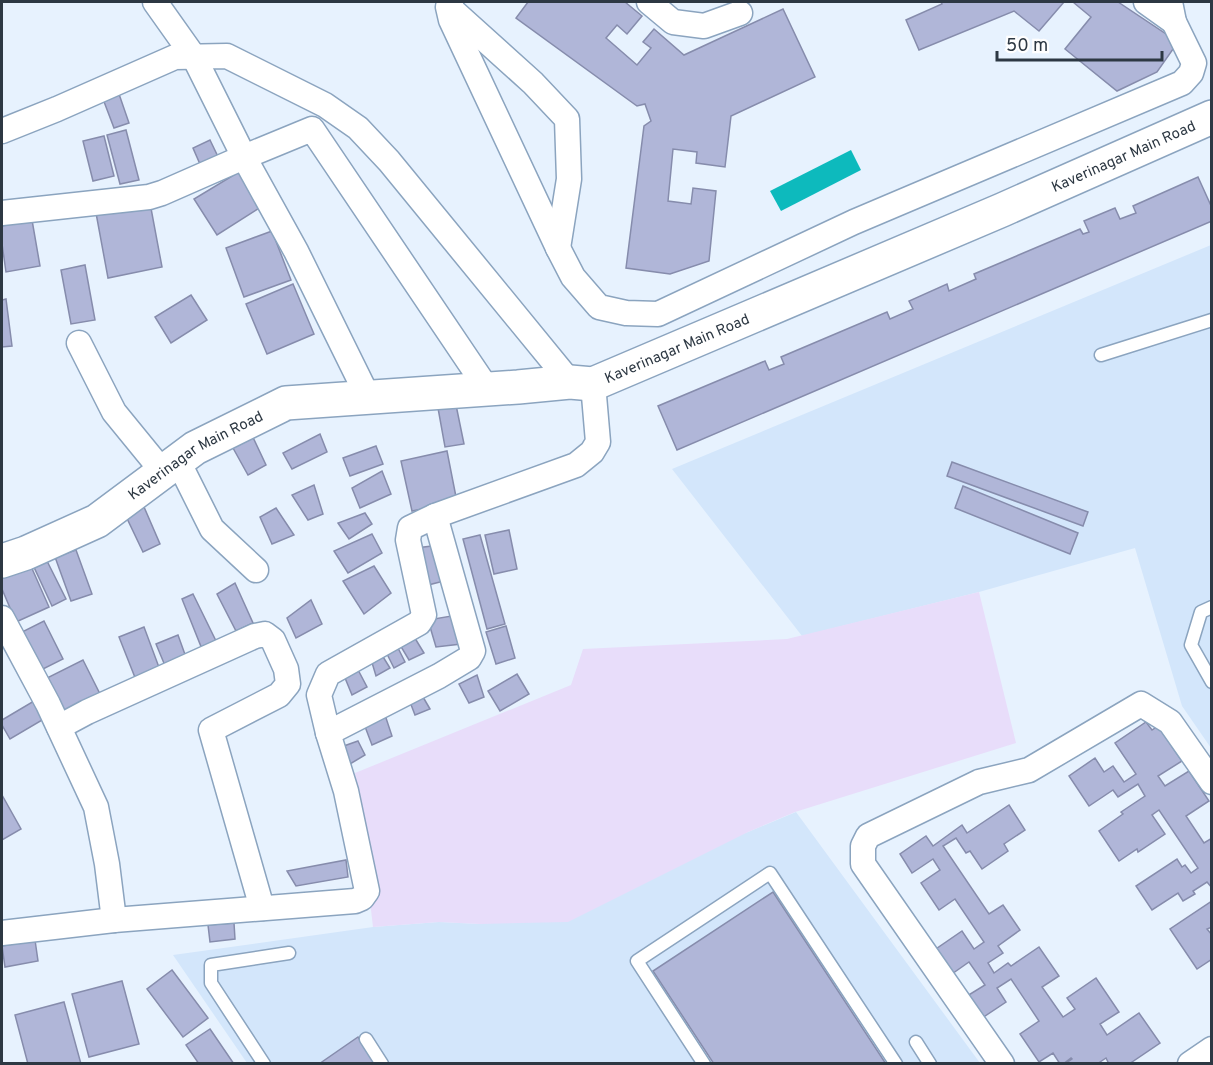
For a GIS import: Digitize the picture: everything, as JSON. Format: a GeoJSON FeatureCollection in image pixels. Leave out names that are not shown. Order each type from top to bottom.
{"type":"FeatureCollection","features":[{"type":"Feature","properties":{"kind":"street"},"geometry":{"type":"LineString","coordinates":[[155,2],[195,57],[244,157],[296,251],[368,397]]}},
{"type":"Feature","properties":{"kind":"street"},"geometry":{"type":"LineString","coordinates":[[650,2],[673,22],[704,26],[740,13]]}},
{"type":"Feature","properties":{"kind":"street"},"geometry":{"type":"LineString","coordinates":[[449,4],[452,20],[573,277],[599,307],[626,313],[658,314],[854,222],[1182,83],[1191,74],[1194,63],[1172,12],[1146,2]]}},
{"type":"Feature","properties":{"kind":"street"},"geometry":{"type":"LineString","coordinates":[[449,4],[533,83],[567,119],[569,179],[558,248]]}},
{"type":"Feature","properties":{"kind":"street"},"geometry":{"type":"LineString","coordinates":[[2,131],[175,57],[227,56],[325,105],[358,128],[389,161],[581,383],[598,442],[592,452],[576,465],[435,516],[410,528],[408,540],[424,615],[419,623],[328,674],[319,695],[346,791],[367,891],[362,898],[355,901],[114,920],[2,933]]}},
{"type":"Feature","properties":{"kind":"street","name":"Kaverinagar Main Road"},"geometry":{"type":"LineString","coordinates":[[2,561],[26,553],[97,521],[195,448],[286,403],[581,383],[992,215],[1212,117]]}},
{"type":"Feature","properties":{"kind":"street"},"geometry":{"type":"LineString","coordinates":[[2,213],[149,197],[312,129],[488,390]]}},
{"type":"Feature","properties":{"kind":"street"},"geometry":{"type":"LineString","coordinates":[[79,343],[114,412],[170,467],[212,529],[256,570]]}},
{"type":"Feature","properties":{"kind":"street"},"geometry":{"type":"LineString","coordinates":[[328,733],[439,676],[469,658],[473,651],[435,516]]}},
{"type":"Feature","properties":{"kind":"street"},"geometry":{"type":"LineString","coordinates":[[2,618],[48,704],[96,807],[107,864],[114,920]]}},
{"type":"Feature","properties":{"kind":"street"},"geometry":{"type":"LineString","coordinates":[[59,727],[87,712],[255,636],[264,634],[273,640],[286,669],[288,684],[279,695],[211,730],[262,908]]}},
{"type":"Feature","properties":{"kind":"street"},"geometry":{"type":"LineString","coordinates":[[1002,1064],[864,864],[863,846],[868,836],[979,782],[1029,770],[1141,704],[1170,722],[1212,782]]}},
{"type":"Feature","properties":{"kind":"street"},"geometry":{"type":"LineString","coordinates":[[1190,1064],[1212,1049]]}},
{"type":"Feature","properties":{"kind":"lane"},"geometry":{"type":"LineString","coordinates":[[1101,355],[1212,320]]}},
{"type":"Feature","properties":{"kind":"lane"},"geometry":{"type":"LineString","coordinates":[[1212,607],[1201,612],[1191,645],[1212,682]]}},
{"type":"Feature","properties":{"kind":"lane"},"geometry":{"type":"LineString","coordinates":[[704,1064],[637,961],[770,873],[896,1064]]}},
{"type":"Feature","properties":{"kind":"lane"},"geometry":{"type":"LineString","coordinates":[[264,1064],[211,983],[211,965],[289,953]]}},
{"type":"Feature","properties":{"kind":"lane"},"geometry":{"type":"LineString","coordinates":[[366,1039],[382,1064]]}},
{"type":"Feature","properties":{"kind":"lane"},"geometry":{"type":"LineString","coordinates":[[916,1042],[930,1064]]}},
{"type":"Feature","properties":{"kind":"shaded area"},"geometry":{"type":"Polygon","coordinates":[[[1211,245],[1211,748],[1182,706],[1135,548],[979,592],[802,636],[672,469],[1211,245]]]}},
{"type":"Feature","properties":{"kind":"shaded area"},"geometry":{"type":"Polygon","coordinates":[[[979,592],[1016,743],[795,812],[748,832],[568,922],[480,924],[439,922],[373,927],[355,773],[571,685],[583,649],[787,639],[979,592]]]}},
{"type":"Feature","properties":{"kind":"shaded area"},"geometry":{"type":"Polygon","coordinates":[[[796,812],[980,1063],[247,1063],[173,955],[373,927],[439,922],[480,924],[748,832],[796,812]]]}},
{"type":"Feature","properties":{"kind":"water"},"geometry":{"type":"Polygon","coordinates":[[[851,150],[861,170],[781,211],[770,191],[851,150]]]}},
{"type":"Feature","properties":{"kind":"building"},"geometry":{"type":"Polygon","coordinates":[[[528,2],[625,2],[642,16],[627,34],[617,25],[606,38],[637,65],[651,48],[643,42],[654,29],[684,55],[783,9],[815,77],[731,116],[725,167],[696,163],[697,152],[673,149],[668,201],[691,204],[693,188],[716,191],[709,261],[670,274],[626,268],[644,126],[651,121],[645,104],[637,106],[516,18],[528,2]]]}},
{"type":"Feature","properties":{"kind":"building"},"geometry":{"type":"Polygon","coordinates":[[[941,2],[1064,2],[1039,31],[1014,11],[919,50],[906,20],[942,4],[941,2]]]}},
{"type":"Feature","properties":{"kind":"building"},"geometry":{"type":"Polygon","coordinates":[[[1073,2],[1118,2],[1178,42],[1157,72],[1117,91],[1065,49],[1091,17],[1073,2]]]}},
{"type":"Feature","properties":{"kind":"building"},"geometry":{"type":"Polygon","coordinates":[[[119,94],[129,123],[114,128],[103,99],[119,94]]]}},
{"type":"Feature","properties":{"kind":"building"},"geometry":{"type":"Polygon","coordinates":[[[126,130],[139,180],[120,184],[107,135],[126,130]]]}},
{"type":"Feature","properties":{"kind":"building"},"geometry":{"type":"Polygon","coordinates":[[[104,136],[114,176],[93,181],[83,141],[104,136]]]}},
{"type":"Feature","properties":{"kind":"building"},"geometry":{"type":"Polygon","coordinates":[[[210,140],[221,163],[203,171],[193,148],[210,140]]]}},
{"type":"Feature","properties":{"kind":"building"},"geometry":{"type":"Polygon","coordinates":[[[242,170],[264,205],[217,235],[194,199],[242,170]]]}},
{"type":"Feature","properties":{"kind":"building"},"geometry":{"type":"Polygon","coordinates":[[[1198,177],[1212,208],[1212,221],[677,450],[658,406],[765,361],[769,370],[784,364],[781,357],[887,312],[890,319],[913,309],[909,301],[947,284],[949,291],[976,279],[974,274],[1080,229],[1083,234],[1089,232],[1084,221],[1115,208],[1120,219],[1136,213],[1133,206],[1198,177]]]}},
{"type":"Feature","properties":{"kind":"building"},"geometry":{"type":"Polygon","coordinates":[[[150,203],[162,267],[108,278],[96,213],[150,203]]]}},
{"type":"Feature","properties":{"kind":"building"},"geometry":{"type":"Polygon","coordinates":[[[32,220],[40,266],[6,272],[2,226],[32,220]]]}},
{"type":"Feature","properties":{"kind":"building"},"geometry":{"type":"Polygon","coordinates":[[[272,231],[291,280],[244,297],[226,248],[272,231]]]}},
{"type":"Feature","properties":{"kind":"building"},"geometry":{"type":"Polygon","coordinates":[[[85,265],[95,320],[71,324],[61,270],[85,265]]]}},
{"type":"Feature","properties":{"kind":"building"},"geometry":{"type":"Polygon","coordinates":[[[293,284],[314,334],[267,354],[246,304],[293,284]]]}},
{"type":"Feature","properties":{"kind":"building"},"geometry":{"type":"Polygon","coordinates":[[[191,295],[207,320],[171,343],[155,317],[191,295]]]}},
{"type":"Feature","properties":{"kind":"building"},"geometry":{"type":"Polygon","coordinates":[[[6,299],[12,346],[2,347],[2,300],[6,299]]]}},
{"type":"Feature","properties":{"kind":"building"},"geometry":{"type":"Polygon","coordinates":[[[456,405],[464,444],[445,447],[438,408],[456,405]]]}},
{"type":"Feature","properties":{"kind":"building"},"geometry":{"type":"Polygon","coordinates":[[[250,431],[266,465],[248,475],[228,439],[250,431]]]}},
{"type":"Feature","properties":{"kind":"building"},"geometry":{"type":"Polygon","coordinates":[[[320,434],[327,452],[292,469],[283,453],[320,434]]]}},
{"type":"Feature","properties":{"kind":"building"},"geometry":{"type":"Polygon","coordinates":[[[376,446],[383,464],[350,476],[343,458],[376,446]]]}},
{"type":"Feature","properties":{"kind":"building"},"geometry":{"type":"Polygon","coordinates":[[[447,451],[457,502],[412,511],[401,461],[447,451]]]}},
{"type":"Feature","properties":{"kind":"building"},"geometry":{"type":"Polygon","coordinates":[[[952,462],[1088,512],[1083,526],[947,476],[952,462]]]}},
{"type":"Feature","properties":{"kind":"building"},"geometry":{"type":"Polygon","coordinates":[[[382,471],[391,494],[360,508],[352,488],[382,471]]]}},
{"type":"Feature","properties":{"kind":"building"},"geometry":{"type":"Polygon","coordinates":[[[314,485],[323,514],[308,520],[292,495],[314,485]]]}},
{"type":"Feature","properties":{"kind":"building"},"geometry":{"type":"Polygon","coordinates":[[[963,486],[1078,533],[1070,554],[955,508],[963,486]]]}},
{"type":"Feature","properties":{"kind":"building"},"geometry":{"type":"Polygon","coordinates":[[[141,500],[160,544],[143,552],[123,510],[141,500]]]}},
{"type":"Feature","properties":{"kind":"building"},"geometry":{"type":"Polygon","coordinates":[[[276,508],[294,535],[272,544],[260,517],[276,508]]]}},
{"type":"Feature","properties":{"kind":"building"},"geometry":{"type":"Polygon","coordinates":[[[365,513],[372,524],[349,539],[338,523],[365,513]]]}},
{"type":"Feature","properties":{"kind":"building"},"geometry":{"type":"Polygon","coordinates":[[[509,530],[517,569],[494,574],[485,535],[509,530]]]}},
{"type":"Feature","properties":{"kind":"building"},"geometry":{"type":"Polygon","coordinates":[[[372,534],[382,553],[348,573],[334,551],[372,534]]]}},
{"type":"Feature","properties":{"kind":"building"},"geometry":{"type":"Polygon","coordinates":[[[480,535],[505,624],[487,629],[463,539],[480,535]]]}},
{"type":"Feature","properties":{"kind":"building"},"geometry":{"type":"Polygon","coordinates":[[[440,545],[448,580],[428,585],[416,548],[440,545]]]}},
{"type":"Feature","properties":{"kind":"building"},"geometry":{"type":"Polygon","coordinates":[[[76,550],[92,594],[71,601],[55,557],[76,550]]]}},
{"type":"Feature","properties":{"kind":"building"},"geometry":{"type":"Polygon","coordinates":[[[46,559],[66,599],[52,606],[33,565],[46,559]]]}},
{"type":"Feature","properties":{"kind":"building"},"geometry":{"type":"Polygon","coordinates":[[[30,564],[49,607],[16,622],[2,589],[2,577],[30,564]]]}},
{"type":"Feature","properties":{"kind":"building"},"geometry":{"type":"Polygon","coordinates":[[[374,566],[391,593],[364,614],[343,581],[374,566]]]}},
{"type":"Feature","properties":{"kind":"building"},"geometry":{"type":"Polygon","coordinates":[[[235,583],[253,623],[236,631],[217,594],[235,583]]]}},
{"type":"Feature","properties":{"kind":"building"},"geometry":{"type":"Polygon","coordinates":[[[193,594],[218,645],[202,649],[182,599],[193,594]]]}},
{"type":"Feature","properties":{"kind":"building"},"geometry":{"type":"Polygon","coordinates":[[[311,600],[322,624],[296,638],[287,618],[311,600]]]}},
{"type":"Feature","properties":{"kind":"building"},"geometry":{"type":"Polygon","coordinates":[[[457,615],[461,644],[436,647],[428,620],[457,615]]]}},
{"type":"Feature","properties":{"kind":"building"},"geometry":{"type":"Polygon","coordinates":[[[44,621],[63,659],[41,670],[22,632],[44,621]]]}},
{"type":"Feature","properties":{"kind":"building"},"geometry":{"type":"Polygon","coordinates":[[[506,626],[515,658],[496,664],[486,632],[506,626]]]}},
{"type":"Feature","properties":{"kind":"building"},"geometry":{"type":"Polygon","coordinates":[[[144,627],[160,670],[136,680],[119,637],[144,627]]]}},
{"type":"Feature","properties":{"kind":"building"},"geometry":{"type":"Polygon","coordinates":[[[178,635],[187,660],[166,668],[156,644],[178,635]]]}},
{"type":"Feature","properties":{"kind":"building"},"geometry":{"type":"Polygon","coordinates":[[[413,635],[424,653],[409,660],[400,645],[413,635]]]}},
{"type":"Feature","properties":{"kind":"building"},"geometry":{"type":"Polygon","coordinates":[[[396,644],[405,662],[394,668],[384,648],[396,644]]]}},
{"type":"Feature","properties":{"kind":"building"},"geometry":{"type":"Polygon","coordinates":[[[380,652],[390,668],[376,676],[370,656],[380,652]]]}},
{"type":"Feature","properties":{"kind":"building"},"geometry":{"type":"Polygon","coordinates":[[[83,660],[100,694],[64,712],[47,678],[83,660]]]}},
{"type":"Feature","properties":{"kind":"building"},"geometry":{"type":"Polygon","coordinates":[[[356,666],[367,687],[352,695],[343,673],[356,666]]]}},
{"type":"Feature","properties":{"kind":"building"},"geometry":{"type":"Polygon","coordinates":[[[517,674],[529,694],[500,711],[488,691],[517,674]]]}},
{"type":"Feature","properties":{"kind":"building"},"geometry":{"type":"Polygon","coordinates":[[[477,675],[484,697],[469,703],[459,684],[477,675]]]}},
{"type":"Feature","properties":{"kind":"building"},"geometry":{"type":"Polygon","coordinates":[[[423,697],[430,709],[415,715],[410,702],[423,697]]]}},
{"type":"Feature","properties":{"kind":"building"},"geometry":{"type":"Polygon","coordinates":[[[39,698],[49,716],[10,739],[2,725],[2,720],[39,698]]]}},
{"type":"Feature","properties":{"kind":"building"},"geometry":{"type":"Polygon","coordinates":[[[385,715],[392,736],[372,745],[364,724],[385,715]]]}},
{"type":"Feature","properties":{"kind":"building"},"geometry":{"type":"Polygon","coordinates":[[[1146,722],[1152,730],[1158,726],[1182,761],[1158,776],[1165,786],[1189,771],[1209,801],[1186,816],[1204,843],[1212,838],[1212,888],[1207,882],[1193,891],[1195,894],[1183,901],[1178,893],[1152,910],[1136,886],[1177,859],[1182,867],[1185,865],[1191,873],[1198,868],[1159,810],[1152,815],[1165,834],[1138,852],[1137,849],[1119,861],[1099,831],[1145,796],[1138,784],[1118,797],[1113,790],[1089,806],[1069,776],[1095,758],[1104,772],[1113,766],[1124,782],[1136,774],[1115,743],[1146,722]]]}},
{"type":"Feature","properties":{"kind":"building"},"geometry":{"type":"Polygon","coordinates":[[[358,741],[365,755],[350,764],[341,747],[358,741]]]}},
{"type":"Feature","properties":{"kind":"building"},"geometry":{"type":"Polygon","coordinates":[[[2,795],[21,829],[2,840],[2,795]]]}},
{"type":"Feature","properties":{"kind":"building"},"geometry":{"type":"Polygon","coordinates":[[[1009,805],[1025,830],[1004,844],[1008,851],[982,869],[970,851],[966,853],[956,838],[943,846],[989,914],[1003,905],[1020,930],[998,946],[1003,953],[988,963],[994,973],[1008,963],[1011,966],[1039,947],[1059,976],[1042,987],[1063,1017],[1075,1009],[1067,998],[1096,978],[1119,1012],[1100,1024],[1107,1035],[1139,1013],[1160,1043],[1129,1064],[1109,1064],[1106,1058],[1097,1064],[1065,1064],[1071,1058],[1060,1064],[1053,1053],[1039,1062],[1020,1034],[1039,1021],[1011,979],[997,988],[1006,1002],[982,1018],[967,996],[985,985],[969,962],[949,976],[933,951],[962,931],[974,949],[984,942],[955,899],[939,910],[921,883],[940,870],[933,859],[912,873],[900,854],[926,836],[933,846],[962,825],[967,833],[1009,805]]]}},
{"type":"Feature","properties":{"kind":"building"},"geometry":{"type":"Polygon","coordinates":[[[346,860],[348,877],[296,886],[287,871],[346,860]]]}},
{"type":"Feature","properties":{"kind":"building"},"geometry":{"type":"Polygon","coordinates":[[[773,892],[886,1064],[714,1064],[653,971],[773,892]]]}},
{"type":"Feature","properties":{"kind":"building"},"geometry":{"type":"Polygon","coordinates":[[[1212,901],[1212,927],[1207,929],[1212,935],[1212,959],[1197,969],[1170,929],[1212,901]]]}},
{"type":"Feature","properties":{"kind":"building"},"geometry":{"type":"Polygon","coordinates":[[[234,923],[235,939],[210,942],[208,925],[234,923]]]}},
{"type":"Feature","properties":{"kind":"building"},"geometry":{"type":"Polygon","coordinates":[[[35,940],[38,961],[5,967],[2,946],[35,940]]]}},
{"type":"Feature","properties":{"kind":"building"},"geometry":{"type":"Polygon","coordinates":[[[172,970],[208,1018],[183,1037],[147,989],[172,970]]]}},
{"type":"Feature","properties":{"kind":"building"},"geometry":{"type":"Polygon","coordinates":[[[122,981],[139,1044],[89,1057],[72,994],[122,981]]]}},
{"type":"Feature","properties":{"kind":"building"},"geometry":{"type":"Polygon","coordinates":[[[64,1002],[81,1064],[28,1064],[15,1015],[64,1002]]]}},
{"type":"Feature","properties":{"kind":"building"},"geometry":{"type":"Polygon","coordinates":[[[210,1029],[234,1064],[199,1064],[186,1045],[210,1029]]]}},
{"type":"Feature","properties":{"kind":"building"},"geometry":{"type":"Polygon","coordinates":[[[358,1037],[376,1064],[319,1064],[358,1037]]]}}]}
